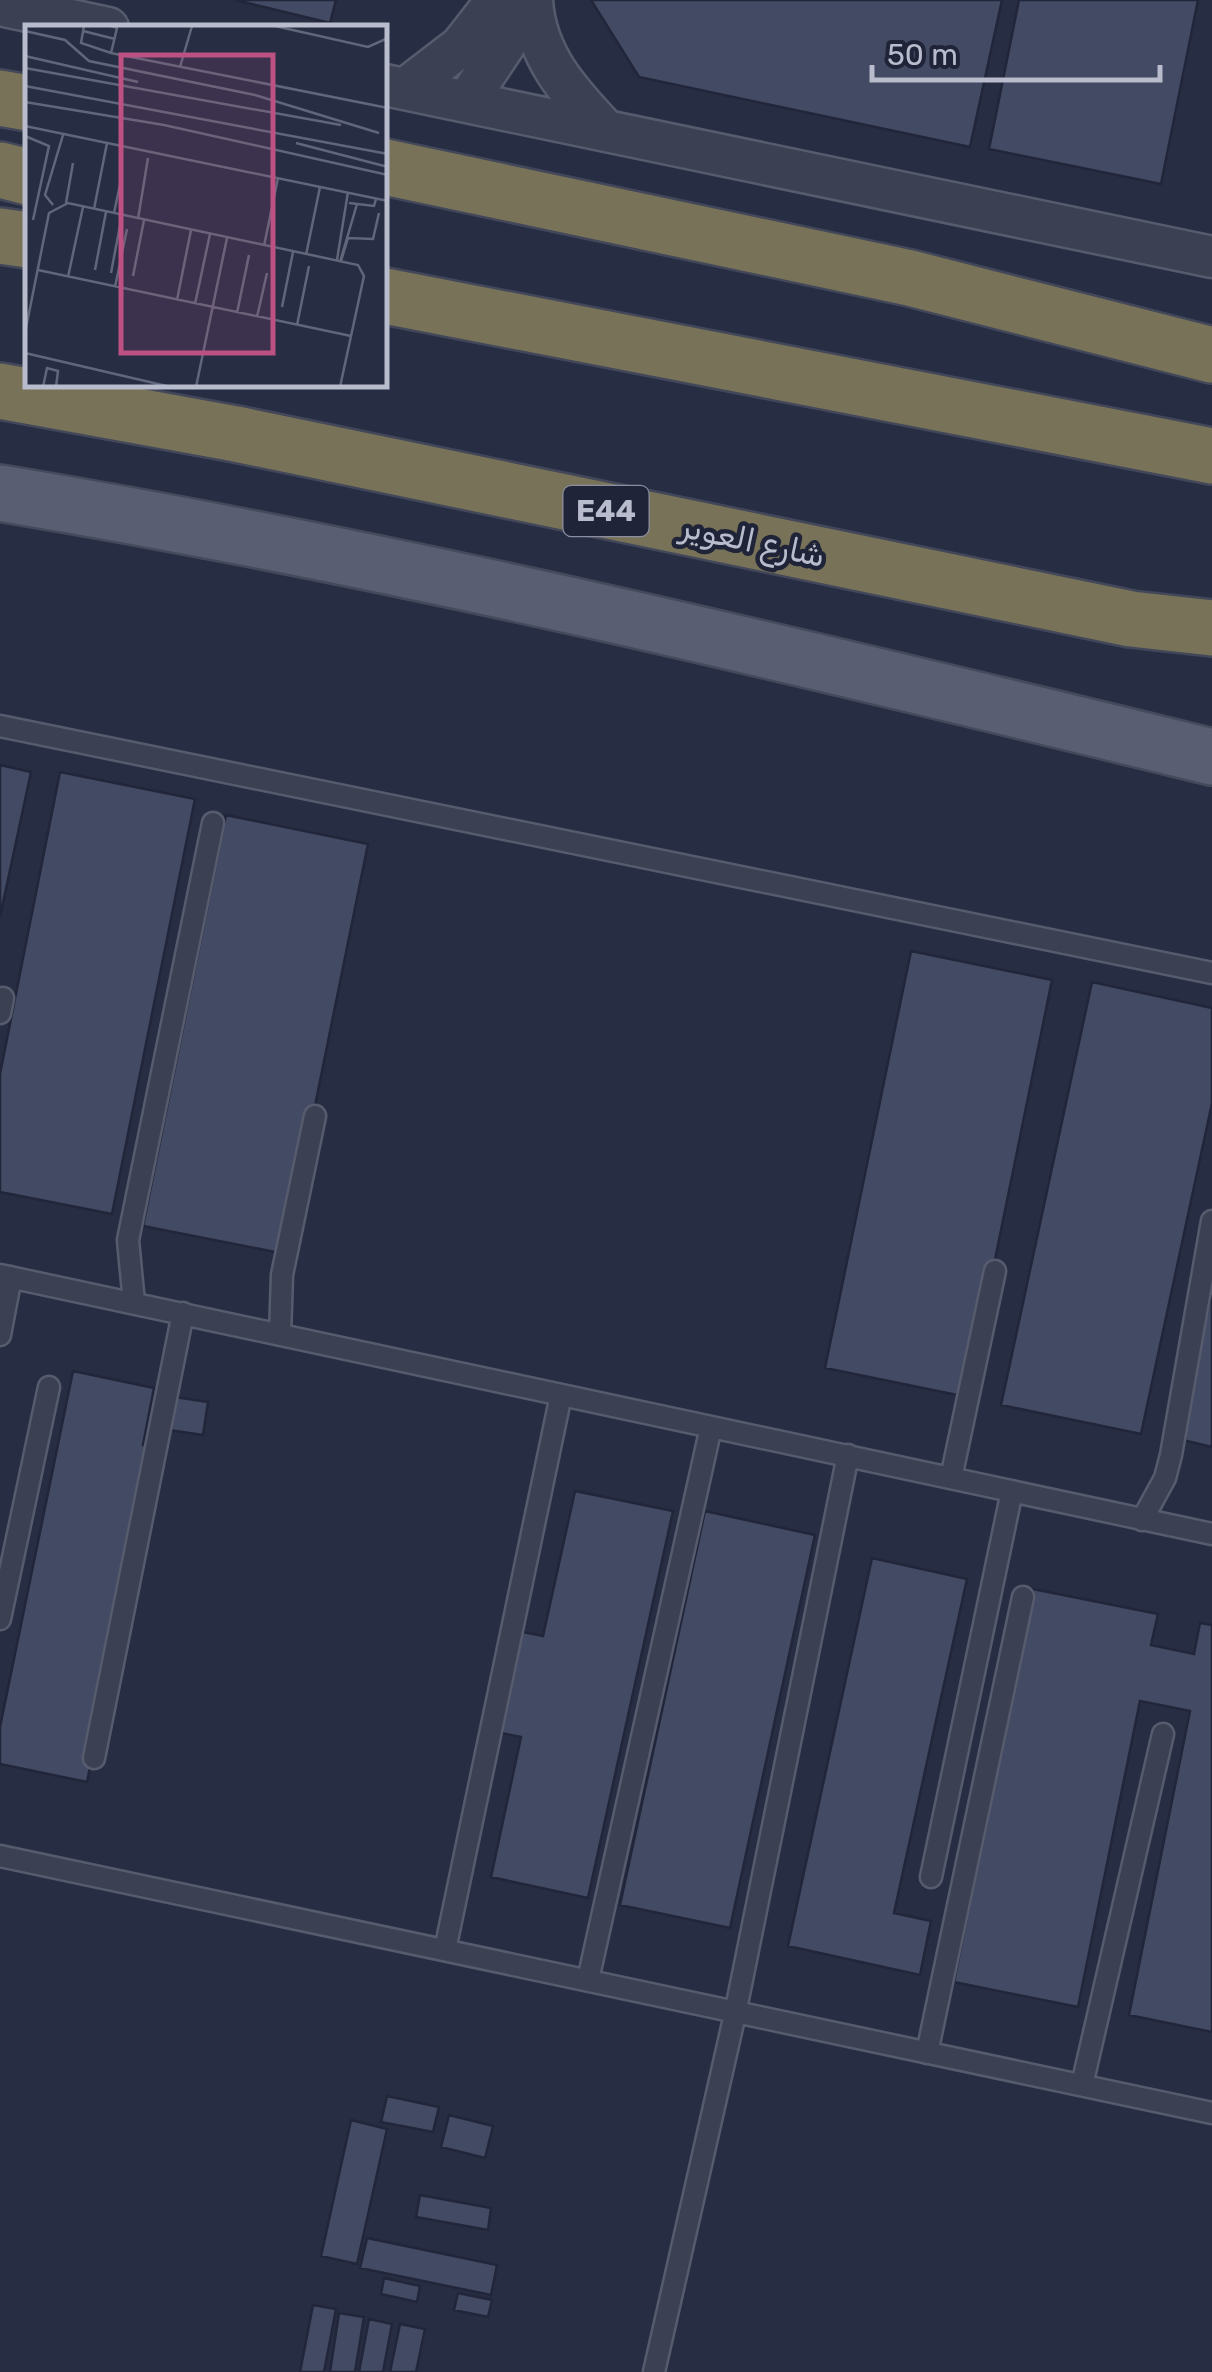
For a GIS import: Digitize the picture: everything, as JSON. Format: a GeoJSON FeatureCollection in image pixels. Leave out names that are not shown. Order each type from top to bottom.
{"type":"FeatureCollection","features":[{"type":"Feature","properties":{"kind":"highway"},"geometry":{"type":"LineString","coordinates":[[0,98],[25,102]]}},
{"type":"Feature","properties":{"kind":"highway"},"geometry":{"type":"LineString","coordinates":[[388,168],[871,270],[1212,355]]}},
{"type":"Feature","properties":{"kind":"highway"},"geometry":{"type":"LineString","coordinates":[[0,170],[25,177]]}},
{"type":"Feature","properties":{"kind":"highway"},"geometry":{"type":"LineString","coordinates":[[0,236],[25,240]]}},
{"type":"Feature","properties":{"kind":"highway"},"geometry":{"type":"LineString","coordinates":[[388,297],[1212,456]]}},
{"type":"Feature","properties":{"kind":"highway","name":"شارع العوير"},"geometry":{"type":"LineString","coordinates":[[0,391],[236,434],[1131,619],[1212,628]]}},
{"type":"Feature","properties":{"kind":"highway"},"geometry":{"type":"LineString","coordinates":[[1131,619],[1212,644]]}},
{"type":"Feature","properties":{"kind":"main road"},"geometry":{"type":"LineString","coordinates":[[0,492],[342,555],[640,617],[1212,757]]}},
{"type":"Feature","properties":{"kind":"street"},"geometry":{"type":"LineString","coordinates":[[395,87],[462,46],[497,0]]}},
{"type":"Feature","properties":{"kind":"street"},"geometry":{"type":"LineString","coordinates":[[467,101],[505,44],[517,0]]}},
{"type":"Feature","properties":{"kind":"street"},"geometry":{"type":"LineString","coordinates":[[532,0],[540,42],[553,69],[604,130]]}},
{"type":"Feature","properties":{"kind":"street"},"geometry":{"type":"LineString","coordinates":[[0,5],[94,25]]}},
{"type":"Feature","properties":{"kind":"street"},"geometry":{"type":"LineString","coordinates":[[395,87],[1212,257]]}},
{"type":"Feature","properties":{"kind":"lane"},"geometry":{"type":"LineString","coordinates":[[0,726],[1212,972]]}},
{"type":"Feature","properties":{"kind":"lane"},"geometry":{"type":"LineString","coordinates":[[134,1303],[128,1240],[213,823]]}},
{"type":"Feature","properties":{"kind":"lane"},"geometry":{"type":"LineString","coordinates":[[280,1334],[282,1275],[316,1116]]}},
{"type":"Feature","properties":{"kind":"lane"},"geometry":{"type":"LineString","coordinates":[[1142,1520],[1160,1488],[1171,1455],[1212,1220]]}},
{"type":"Feature","properties":{"kind":"lane"},"geometry":{"type":"LineString","coordinates":[[951,1478],[995,1271]]}},
{"type":"Feature","properties":{"kind":"lane"},"geometry":{"type":"LineString","coordinates":[[0,1335],[6,1276],[1212,1534]]}},
{"type":"Feature","properties":{"kind":"lane"},"geometry":{"type":"LineString","coordinates":[[94,1758],[183,1314]]}},
{"type":"Feature","properties":{"kind":"lane"},"geometry":{"type":"LineString","coordinates":[[0,1620],[49,1387]]}},
{"type":"Feature","properties":{"kind":"lane"},"geometry":{"type":"LineString","coordinates":[[444,1950],[562,1395]]}},
{"type":"Feature","properties":{"kind":"lane"},"geometry":{"type":"LineString","coordinates":[[588,1980],[711,1426]]}},
{"type":"Feature","properties":{"kind":"lane"},"geometry":{"type":"LineString","coordinates":[[654,2372],[735,2014],[848,1456]]}},
{"type":"Feature","properties":{"kind":"lane"},"geometry":{"type":"LineString","coordinates":[[931,1877],[1012,1490]]}},
{"type":"Feature","properties":{"kind":"lane"},"geometry":{"type":"LineString","coordinates":[[927,2052],[1024,1597]]}},
{"type":"Feature","properties":{"kind":"lane"},"geometry":{"type":"LineString","coordinates":[[1082,2085],[1163,1734]]}},
{"type":"Feature","properties":{"kind":"lane"},"geometry":{"type":"LineString","coordinates":[[0,1856],[1212,2113]]}},
{"type":"Feature","properties":{"kind":"building"},"geometry":{"type":"Polygon","coordinates":[[[235,0],[336,0],[330,23],[235,0]]]}},
{"type":"Feature","properties":{"kind":"building"},"geometry":{"type":"Polygon","coordinates":[[[591,0],[1002,0],[970,147],[639,77],[591,0]]]}},
{"type":"Feature","properties":{"kind":"building"},"geometry":{"type":"Polygon","coordinates":[[[1019,0],[1198,0],[1161,184],[989,149],[1019,0]]]}},
{"type":"Feature","properties":{"kind":"building"},"geometry":{"type":"Polygon","coordinates":[[[0,765],[31,772],[0,917],[0,765]]]}},
{"type":"Feature","properties":{"kind":"building"},"geometry":{"type":"Polygon","coordinates":[[[60,772],[195,799],[112,1214],[0,1192],[0,1074],[60,772]]]}},
{"type":"Feature","properties":{"kind":"building"},"geometry":{"type":"Polygon","coordinates":[[[226,815],[368,844],[285,1254],[143,1226],[226,815]]]}},
{"type":"Feature","properties":{"kind":"building"},"geometry":{"type":"Polygon","coordinates":[[[911,951],[1052,980],[967,1397],[825,1368],[911,951]]]}},
{"type":"Feature","properties":{"kind":"building"},"geometry":{"type":"Polygon","coordinates":[[[1092,982],[1212,1008],[1212,1103],[1141,1434],[1001,1405],[1092,982]]]}},
{"type":"Feature","properties":{"kind":"building"},"geometry":{"type":"Polygon","coordinates":[[[1212,1291],[1212,1447],[1179,1439],[1212,1291]]]}},
{"type":"Feature","properties":{"kind":"building"},"geometry":{"type":"Polygon","coordinates":[[[73,1371],[154,1388],[143,1445],[156,1448],[87,1782],[0,1764],[0,1727],[73,1371]]]}},
{"type":"Feature","properties":{"kind":"building"},"geometry":{"type":"Polygon","coordinates":[[[175,1397],[208,1402],[203,1435],[169,1430],[175,1397]]]}},
{"type":"Feature","properties":{"kind":"building"},"geometry":{"type":"Polygon","coordinates":[[[575,1491],[673,1511],[588,1898],[491,1877],[521,1737],[496,1732],[518,1631],[543,1636],[575,1491]]]}},
{"type":"Feature","properties":{"kind":"building"},"geometry":{"type":"Polygon","coordinates":[[[705,1511],[815,1535],[730,1928],[620,1905],[705,1511]]]}},
{"type":"Feature","properties":{"kind":"building"},"geometry":{"type":"Polygon","coordinates":[[[872,1558],[967,1579],[894,1913],[931,1921],[920,1975],[788,1946],[872,1558]]]}},
{"type":"Feature","properties":{"kind":"building"},"geometry":{"type":"Polygon","coordinates":[[[1033,1589],[1158,1614],[1151,1645],[1194,1654],[1200,1623],[1212,1625],[1212,2032],[1129,2015],[1190,1711],[1140,1701],[1078,2007],[954,1982],[1033,1589]]]}},
{"type":"Feature","properties":{"kind":"building"},"geometry":{"type":"Polygon","coordinates":[[[387,2096],[439,2107],[433,2132],[381,2122],[387,2096]]]}},
{"type":"Feature","properties":{"kind":"building"},"geometry":{"type":"Polygon","coordinates":[[[449,2115],[493,2126],[485,2158],[441,2147],[449,2115]]]}},
{"type":"Feature","properties":{"kind":"building"},"geometry":{"type":"Polygon","coordinates":[[[351,2120],[387,2129],[357,2264],[321,2256],[351,2120]]]}},
{"type":"Feature","properties":{"kind":"building"},"geometry":{"type":"Polygon","coordinates":[[[420,2195],[491,2208],[488,2230],[416,2217],[420,2195]]]}},
{"type":"Feature","properties":{"kind":"building"},"geometry":{"type":"Polygon","coordinates":[[[367,2238],[497,2265],[491,2295],[360,2268],[367,2238]]]}},
{"type":"Feature","properties":{"kind":"building"},"geometry":{"type":"Polygon","coordinates":[[[384,2278],[420,2286],[417,2302],[381,2294],[384,2278]]]}},
{"type":"Feature","properties":{"kind":"building"},"geometry":{"type":"Polygon","coordinates":[[[458,2293],[492,2300],[488,2317],[454,2310],[458,2293]]]}},
{"type":"Feature","properties":{"kind":"building"},"geometry":{"type":"Polygon","coordinates":[[[313,2305],[336,2309],[324,2372],[300,2372],[313,2305]]]}},
{"type":"Feature","properties":{"kind":"building"},"geometry":{"type":"Polygon","coordinates":[[[339,2313],[364,2317],[355,2372],[330,2372],[339,2313]]]}},
{"type":"Feature","properties":{"kind":"building"},"geometry":{"type":"Polygon","coordinates":[[[369,2319],[392,2324],[383,2372],[359,2372],[369,2319]]]}},
{"type":"Feature","properties":{"kind":"building"},"geometry":{"type":"Polygon","coordinates":[[[400,2324],[425,2329],[416,2372],[390,2372],[400,2324]]]}}]}
